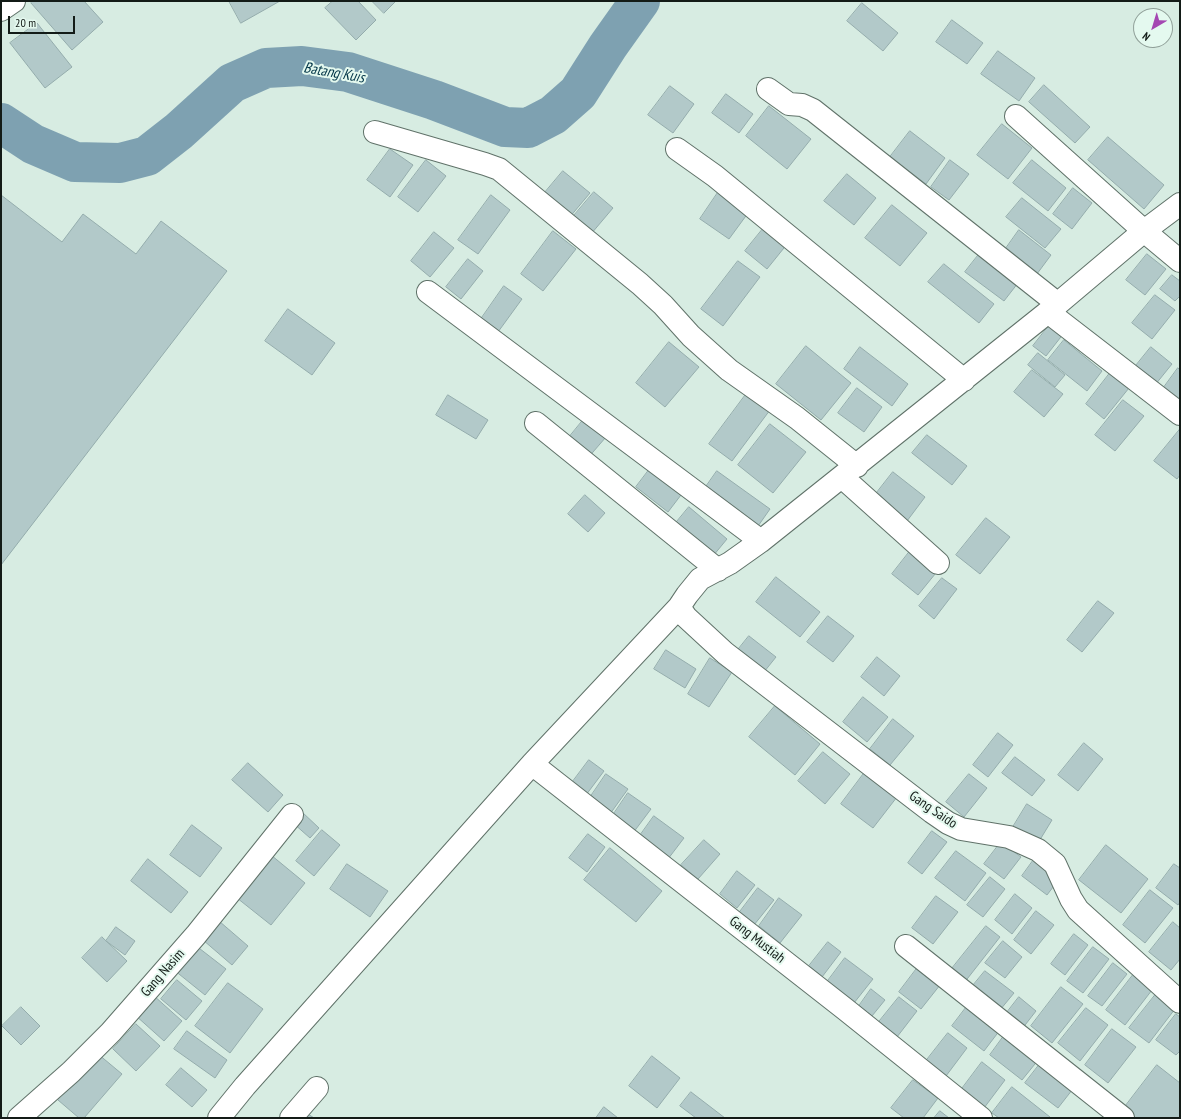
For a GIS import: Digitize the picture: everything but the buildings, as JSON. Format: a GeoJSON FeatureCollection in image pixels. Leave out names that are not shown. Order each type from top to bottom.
{"type":"FeatureCollection","features":[{"type":"Feature","properties":{"kind":"street"},"geometry":{"type":"LineString","coordinates":[[1,10],[14,1]]}},
{"type":"Feature","properties":{"kind":"street"},"geometry":{"type":"LineString","coordinates":[[768,89],[789,104],[802,105],[813,110],[1180,414]]}},
{"type":"Feature","properties":{"kind":"street"},"geometry":{"type":"LineString","coordinates":[[1016,116],[1144,231],[1180,261]]}},
{"type":"Feature","properties":{"kind":"street"},"geometry":{"type":"LineString","coordinates":[[375,132],[485,164],[499,170],[517,183],[640,284],[663,305],[691,336],[729,370],[797,418],[938,563]]}},
{"type":"Feature","properties":{"kind":"street"},"geometry":{"type":"LineString","coordinates":[[677,149],[721,181],[964,380]]}},
{"type":"Feature","properties":{"kind":"street"},"geometry":{"type":"LineString","coordinates":[[219,1118],[245,1086],[532,764],[679,607],[700,579],[730,563],[761,541],[964,380],[1053,308],[1144,231],[1180,204]]}},
{"type":"Feature","properties":{"kind":"street"},"geometry":{"type":"LineString","coordinates":[[428,292],[761,541]]}},
{"type":"Feature","properties":{"kind":"street"},"geometry":{"type":"LineString","coordinates":[[536,423],[718,570]]}},
{"type":"Feature","properties":{"kind":"street","name":"Gang Saido"},"geometry":{"type":"LineString","coordinates":[[679,607],[686,617],[725,653],[948,823],[961,829],[1009,837],[1029,845],[1047,857],[1055,864],[1071,899],[1078,910],[1180,1002]]}},
{"type":"Feature","properties":{"kind":"street","name":"Gang Mustiah"},"geometry":{"type":"LineString","coordinates":[[532,764],[845,1009],[981,1118]]}},
{"type":"Feature","properties":{"kind":"street","name":"Gang Nasim"},"geometry":{"type":"LineString","coordinates":[[19,1118],[71,1072],[111,1032],[196,935],[292,815]]}},
{"type":"Feature","properties":{"kind":"street"},"geometry":{"type":"LineString","coordinates":[[906,946],[1123,1118]]}},
{"type":"Feature","properties":{"kind":"street"},"geometry":{"type":"LineString","coordinates":[[291,1118],[317,1088]]}},
{"type":"Feature","properties":{"kind":"waterway","name":"Batang Kuis"},"geometry":{"type":"LineString","coordinates":[[1,123],[33,144],[75,162],[120,163],[147,156],[179,131],[232,83],[266,68],[302,66],[348,72],[434,100],[505,127],[528,128],[553,115],[578,93],[608,46],[640,1]]}}]}
